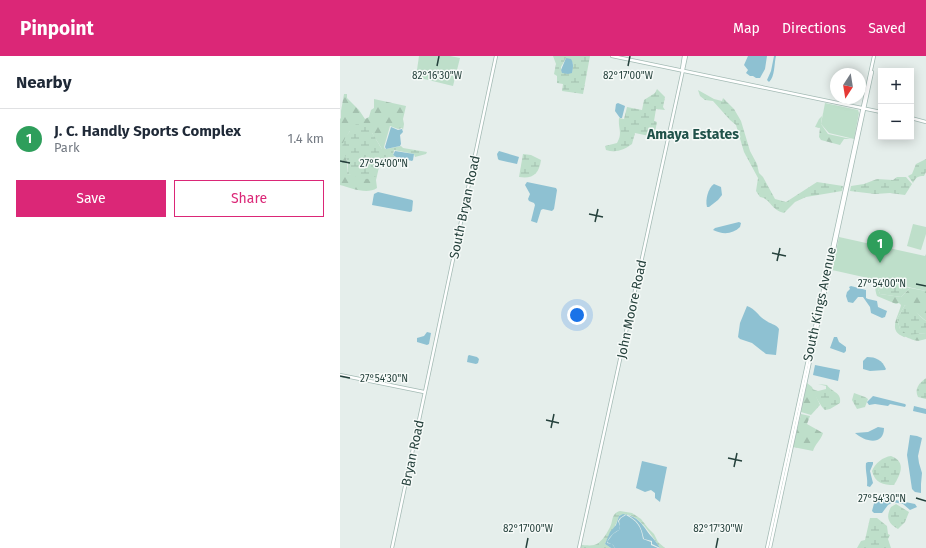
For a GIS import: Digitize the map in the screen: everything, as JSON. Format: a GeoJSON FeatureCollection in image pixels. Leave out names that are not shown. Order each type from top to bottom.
{"type":"FeatureCollection","features":[{"type":"Feature","properties":{"kind":"street","name":"South Bryan Road"},"geometry":{"type":"LineString","coordinates":[[431,357],[496,56]]}},
{"type":"Feature","properties":{"kind":"street"},"geometry":{"type":"LineString","coordinates":[[612,56],[878,111]]}},
{"type":"Feature","properties":{"kind":"street","name":"John Moore Road"},"geometry":{"type":"LineString","coordinates":[[579,548],[685,56]]}},
{"type":"Feature","properties":{"kind":"street","name":"South Kings Avenue"},"geometry":{"type":"LineString","coordinates":[[767,548],[864,108],[874,56]]}},
{"type":"Feature","properties":{"kind":"street"},"geometry":{"type":"LineString","coordinates":[[914,119],[926,122]]}},
{"type":"Feature","properties":{"kind":"street","name":"Bryan Road"},"geometry":{"type":"LineString","coordinates":[[392,548],[431,357]]}},
{"type":"Feature","properties":{"kind":"street"},"geometry":{"type":"LineString","coordinates":[[340,374],[424,392]]}},
{"type":"Feature","properties":{"kind":"street","name":"South Kings Avenue"},"geometry":{"type":"LineString","coordinates":[[770,548],[788,457]]}},
{"type":"Feature","properties":{"kind":"green space"},"geometry":{"type":"Polygon","coordinates":[[[419,56],[450,56],[460,58],[453,86],[416,77],[419,56]]]}},
{"type":"Feature","properties":{"kind":"green space"},"geometry":{"type":"Polygon","coordinates":[[[553,56],[590,56],[583,94],[562,91],[563,84],[557,83],[557,76],[554,74],[556,64],[553,56]],[[566,58],[561,67],[561,71],[572,73],[573,63],[566,58]]]}},
{"type":"Feature","properties":{"kind":"green space"},"geometry":{"type":"Polygon","coordinates":[[[657,89],[665,97],[663,107],[665,110],[656,109],[654,121],[657,122],[654,137],[635,133],[632,144],[626,148],[617,151],[606,150],[605,146],[617,143],[619,140],[619,118],[624,119],[627,107],[642,110],[644,100],[655,93],[657,89]]]}},
{"type":"Feature","properties":{"kind":"green space"},"geometry":{"type":"Polygon","coordinates":[[[698,90],[714,99],[722,101],[723,98],[734,109],[741,121],[750,151],[757,164],[759,173],[763,177],[775,199],[786,202],[817,182],[843,186],[842,191],[806,197],[795,202],[784,213],[776,209],[764,198],[760,197],[756,191],[758,178],[744,152],[736,125],[713,101],[705,100],[700,96],[698,90]]]}},
{"type":"Feature","properties":{"kind":"green space"},"geometry":{"type":"Polygon","coordinates":[[[344,94],[347,94],[347,98],[359,110],[365,119],[369,117],[371,110],[374,108],[374,99],[406,106],[403,119],[403,130],[402,128],[398,129],[390,126],[384,147],[385,149],[382,149],[372,133],[350,131],[345,140],[347,174],[377,176],[377,188],[373,190],[364,191],[340,185],[340,119],[344,94]]]}},
{"type":"Feature","properties":{"kind":"green space"},"geometry":{"type":"Polygon","coordinates":[[[825,103],[858,110],[859,113],[854,139],[829,133],[821,124],[825,103]]]}},
{"type":"Feature","properties":{"kind":"green space"},"geometry":{"type":"Polygon","coordinates":[[[822,116],[821,124],[828,134],[851,139],[844,139],[840,145],[821,140],[819,137],[820,128],[815,127],[822,116]]]}},
{"type":"Feature","properties":{"kind":"green space"},"geometry":{"type":"Polygon","coordinates":[[[356,124],[369,129],[382,149],[401,146],[403,148],[427,152],[426,154],[415,157],[414,154],[394,150],[393,155],[395,157],[384,159],[380,164],[377,176],[367,179],[347,174],[348,163],[342,147],[346,136],[356,124]]]}},
{"type":"Feature","properties":{"kind":"green space"},"geometry":{"type":"Polygon","coordinates":[[[523,154],[531,155],[541,160],[539,169],[532,176],[519,177],[523,154]]]}},
{"type":"Feature","properties":{"kind":"green space"},"geometry":{"type":"Polygon","coordinates":[[[926,159],[926,172],[924,176],[917,177],[913,183],[908,176],[912,174],[916,164],[926,159]]]}},
{"type":"Feature","properties":{"kind":"green space"},"geometry":{"type":"Polygon","coordinates":[[[897,177],[906,177],[912,184],[905,195],[850,191],[851,186],[864,184],[877,179],[893,180],[897,177]]]}},
{"type":"Feature","properties":{"kind":"green space"},"geometry":{"type":"Polygon","coordinates":[[[913,224],[926,227],[926,234],[921,250],[907,246],[913,224]]]}},
{"type":"Feature","properties":{"kind":"green space"},"geometry":{"type":"Polygon","coordinates":[[[839,237],[925,256],[926,254],[926,291],[832,270],[839,237]]]}},
{"type":"Feature","properties":{"kind":"green space"},"geometry":{"type":"Polygon","coordinates":[[[870,280],[880,281],[878,289],[880,294],[901,297],[910,288],[926,291],[926,321],[905,305],[897,319],[900,329],[916,334],[926,333],[926,339],[917,341],[904,337],[898,333],[895,326],[896,322],[901,305],[877,296],[874,285],[870,280]]]}},
{"type":"Feature","properties":{"kind":"green space"},"geometry":{"type":"Polygon","coordinates":[[[880,281],[910,288],[901,297],[880,294],[878,289],[880,281]]]}},
{"type":"Feature","properties":{"kind":"green space"},"geometry":{"type":"Polygon","coordinates":[[[905,305],[914,310],[926,321],[926,333],[908,335],[900,329],[897,319],[905,305]]]}},
{"type":"Feature","properties":{"kind":"green space"},"geometry":{"type":"Polygon","coordinates":[[[926,378],[926,399],[918,397],[917,389],[919,384],[926,378]]]}},
{"type":"Feature","properties":{"kind":"green space"},"geometry":{"type":"Polygon","coordinates":[[[807,383],[812,387],[820,405],[811,415],[801,412],[807,383]]]}},
{"type":"Feature","properties":{"kind":"green space"},"geometry":{"type":"Polygon","coordinates":[[[818,384],[827,385],[836,392],[840,399],[840,403],[830,409],[825,410],[812,389],[818,391],[826,389],[826,386],[818,384]]]}},
{"type":"Feature","properties":{"kind":"green space"},"geometry":{"type":"Polygon","coordinates":[[[854,393],[868,399],[865,407],[857,409],[852,400],[854,393]]]}},
{"type":"Feature","properties":{"kind":"green space"},"geometry":{"type":"Polygon","coordinates":[[[801,414],[810,416],[807,424],[823,433],[813,451],[793,447],[801,414]]]}},
{"type":"Feature","properties":{"kind":"green space"},"geometry":{"type":"Polygon","coordinates":[[[891,456],[901,465],[900,473],[894,485],[877,481],[872,471],[875,465],[880,461],[891,456]]]}},
{"type":"Feature","properties":{"kind":"green space"},"geometry":{"type":"Polygon","coordinates":[[[896,504],[909,512],[905,522],[898,529],[890,523],[888,517],[891,507],[896,504]]]}},
{"type":"Feature","properties":{"kind":"green space"},"geometry":{"type":"Polygon","coordinates":[[[620,511],[632,513],[641,519],[654,534],[658,542],[665,548],[660,548],[648,530],[637,519],[625,515],[619,516],[615,527],[605,544],[611,548],[580,548],[581,545],[594,545],[601,541],[606,534],[615,514],[620,511]]]}},
{"type":"Feature","properties":{"kind":"green space"},"geometry":{"type":"Polygon","coordinates":[[[870,518],[877,518],[887,526],[888,534],[890,535],[888,539],[891,548],[857,548],[861,541],[865,540],[870,518]]]}},
{"type":"Feature","properties":{"kind":"water"},"geometry":{"type":"Polygon","coordinates":[[[748,56],[767,56],[765,69],[760,78],[750,76],[746,73],[748,70],[744,65],[748,56]]]}},
{"type":"Feature","properties":{"kind":"water"},"geometry":{"type":"Polygon","coordinates":[[[774,56],[776,56],[773,74],[769,82],[767,80],[771,71],[774,56]]]}},
{"type":"Feature","properties":{"kind":"water"},"geometry":{"type":"Polygon","coordinates":[[[566,58],[571,59],[572,61],[572,73],[562,73],[561,70],[566,58]]]}},
{"type":"Feature","properties":{"kind":"water"},"geometry":{"type":"Polygon","coordinates":[[[618,103],[625,106],[622,118],[620,118],[615,111],[616,104],[618,103]]]}},
{"type":"Feature","properties":{"kind":"water"},"geometry":{"type":"Polygon","coordinates":[[[391,127],[398,130],[402,129],[403,132],[400,135],[401,144],[400,146],[386,149],[385,147],[391,127]]]}},
{"type":"Feature","properties":{"kind":"water"},"geometry":{"type":"Polygon","coordinates":[[[395,151],[414,154],[413,160],[396,157],[393,155],[395,151]]]}},
{"type":"Feature","properties":{"kind":"water"},"geometry":{"type":"Polygon","coordinates":[[[499,151],[519,157],[517,164],[499,160],[497,154],[499,151]]]}},
{"type":"Feature","properties":{"kind":"water"},"geometry":{"type":"Polygon","coordinates":[[[527,182],[556,188],[557,190],[554,209],[552,211],[541,210],[537,223],[531,221],[535,205],[528,199],[530,194],[525,185],[527,182]]]}},
{"type":"Feature","properties":{"kind":"water"},"geometry":{"type":"Polygon","coordinates":[[[714,184],[721,187],[722,195],[718,200],[707,207],[706,201],[708,194],[710,188],[714,184]]]}},
{"type":"Feature","properties":{"kind":"water"},"geometry":{"type":"Polygon","coordinates":[[[378,192],[412,200],[412,211],[410,212],[372,205],[374,194],[378,192]]]}},
{"type":"Feature","properties":{"kind":"water"},"geometry":{"type":"Polygon","coordinates":[[[739,222],[741,223],[740,227],[728,233],[720,233],[713,230],[715,228],[739,222]]]}},
{"type":"Feature","properties":{"kind":"water"},"geometry":{"type":"Polygon","coordinates":[[[851,286],[866,290],[866,298],[877,301],[878,307],[887,311],[885,317],[882,318],[871,313],[870,307],[863,297],[858,297],[853,303],[848,302],[846,296],[850,289],[849,287],[851,286]]]}},
{"type":"Feature","properties":{"kind":"water"},"geometry":{"type":"Polygon","coordinates":[[[747,306],[779,329],[776,355],[766,354],[752,343],[738,337],[740,323],[747,306]]]}},
{"type":"Feature","properties":{"kind":"water"},"geometry":{"type":"Polygon","coordinates":[[[427,332],[431,333],[429,344],[427,345],[417,342],[417,338],[424,336],[427,332]]]}},
{"type":"Feature","properties":{"kind":"water"},"geometry":{"type":"Polygon","coordinates":[[[834,337],[837,337],[839,342],[846,347],[846,351],[844,353],[830,348],[834,337]]]}},
{"type":"Feature","properties":{"kind":"water"},"geometry":{"type":"Polygon","coordinates":[[[469,355],[477,357],[479,359],[478,363],[467,362],[469,355]]]}},
{"type":"Feature","properties":{"kind":"water"},"geometry":{"type":"Polygon","coordinates":[[[867,357],[883,363],[886,369],[870,371],[863,369],[863,361],[867,357]]]}},
{"type":"Feature","properties":{"kind":"water"},"geometry":{"type":"Polygon","coordinates":[[[815,365],[840,370],[838,381],[813,375],[815,365]]]}},
{"type":"Feature","properties":{"kind":"water"},"geometry":{"type":"Polygon","coordinates":[[[873,396],[906,405],[905,407],[890,404],[888,406],[875,404],[869,405],[867,402],[873,396]]]}},
{"type":"Feature","properties":{"kind":"water"},"geometry":{"type":"Polygon","coordinates":[[[914,406],[926,409],[926,414],[913,411],[914,406]]]}},
{"type":"Feature","properties":{"kind":"water"},"geometry":{"type":"Polygon","coordinates":[[[878,427],[884,428],[881,438],[877,440],[873,441],[864,439],[855,433],[868,432],[878,427]]]}},
{"type":"Feature","properties":{"kind":"water"},"geometry":{"type":"Polygon","coordinates":[[[910,435],[922,438],[918,456],[922,473],[921,493],[915,492],[912,489],[907,455],[910,435]]]}},
{"type":"Feature","properties":{"kind":"water"},"geometry":{"type":"Polygon","coordinates":[[[642,461],[667,467],[660,502],[655,498],[655,493],[651,490],[645,492],[636,488],[642,461]]]}},
{"type":"Feature","properties":{"kind":"water"},"geometry":{"type":"Polygon","coordinates":[[[873,462],[870,471],[873,483],[870,487],[867,486],[866,463],[873,462]]]}},
{"type":"Feature","properties":{"kind":"water"},"geometry":{"type":"Polygon","coordinates":[[[876,496],[915,504],[917,507],[910,510],[903,504],[893,502],[888,505],[882,513],[874,513],[872,511],[876,496]]]}},
{"type":"Feature","properties":{"kind":"water"},"geometry":{"type":"Polygon","coordinates":[[[623,514],[625,515],[618,521],[620,526],[619,530],[612,535],[607,543],[612,544],[615,548],[611,548],[605,544],[610,532],[616,525],[619,516],[623,514]]]}},
{"type":"Feature","properties":{"kind":"water"},"geometry":{"type":"Polygon","coordinates":[[[626,515],[638,524],[643,539],[651,542],[651,545],[658,548],[615,548],[607,542],[613,534],[619,530],[619,521],[626,515]]]}},
{"type":"Feature","properties":{"kind":"water"},"geometry":{"type":"Polygon","coordinates":[[[628,515],[639,521],[660,548],[652,544],[652,541],[644,539],[642,530],[638,524],[628,515]]]}},
{"type":"Feature","properties":{"kind":"place","name":"J. C. Handly Sports Complex"},"geometry":{"type":"Point","coordinates":[880,263]}},
{"type":"Feature","properties":{"kind":"district","name":"Amaya Estates"},"geometry":{"type":"Point","coordinates":[693,134]}}]}
